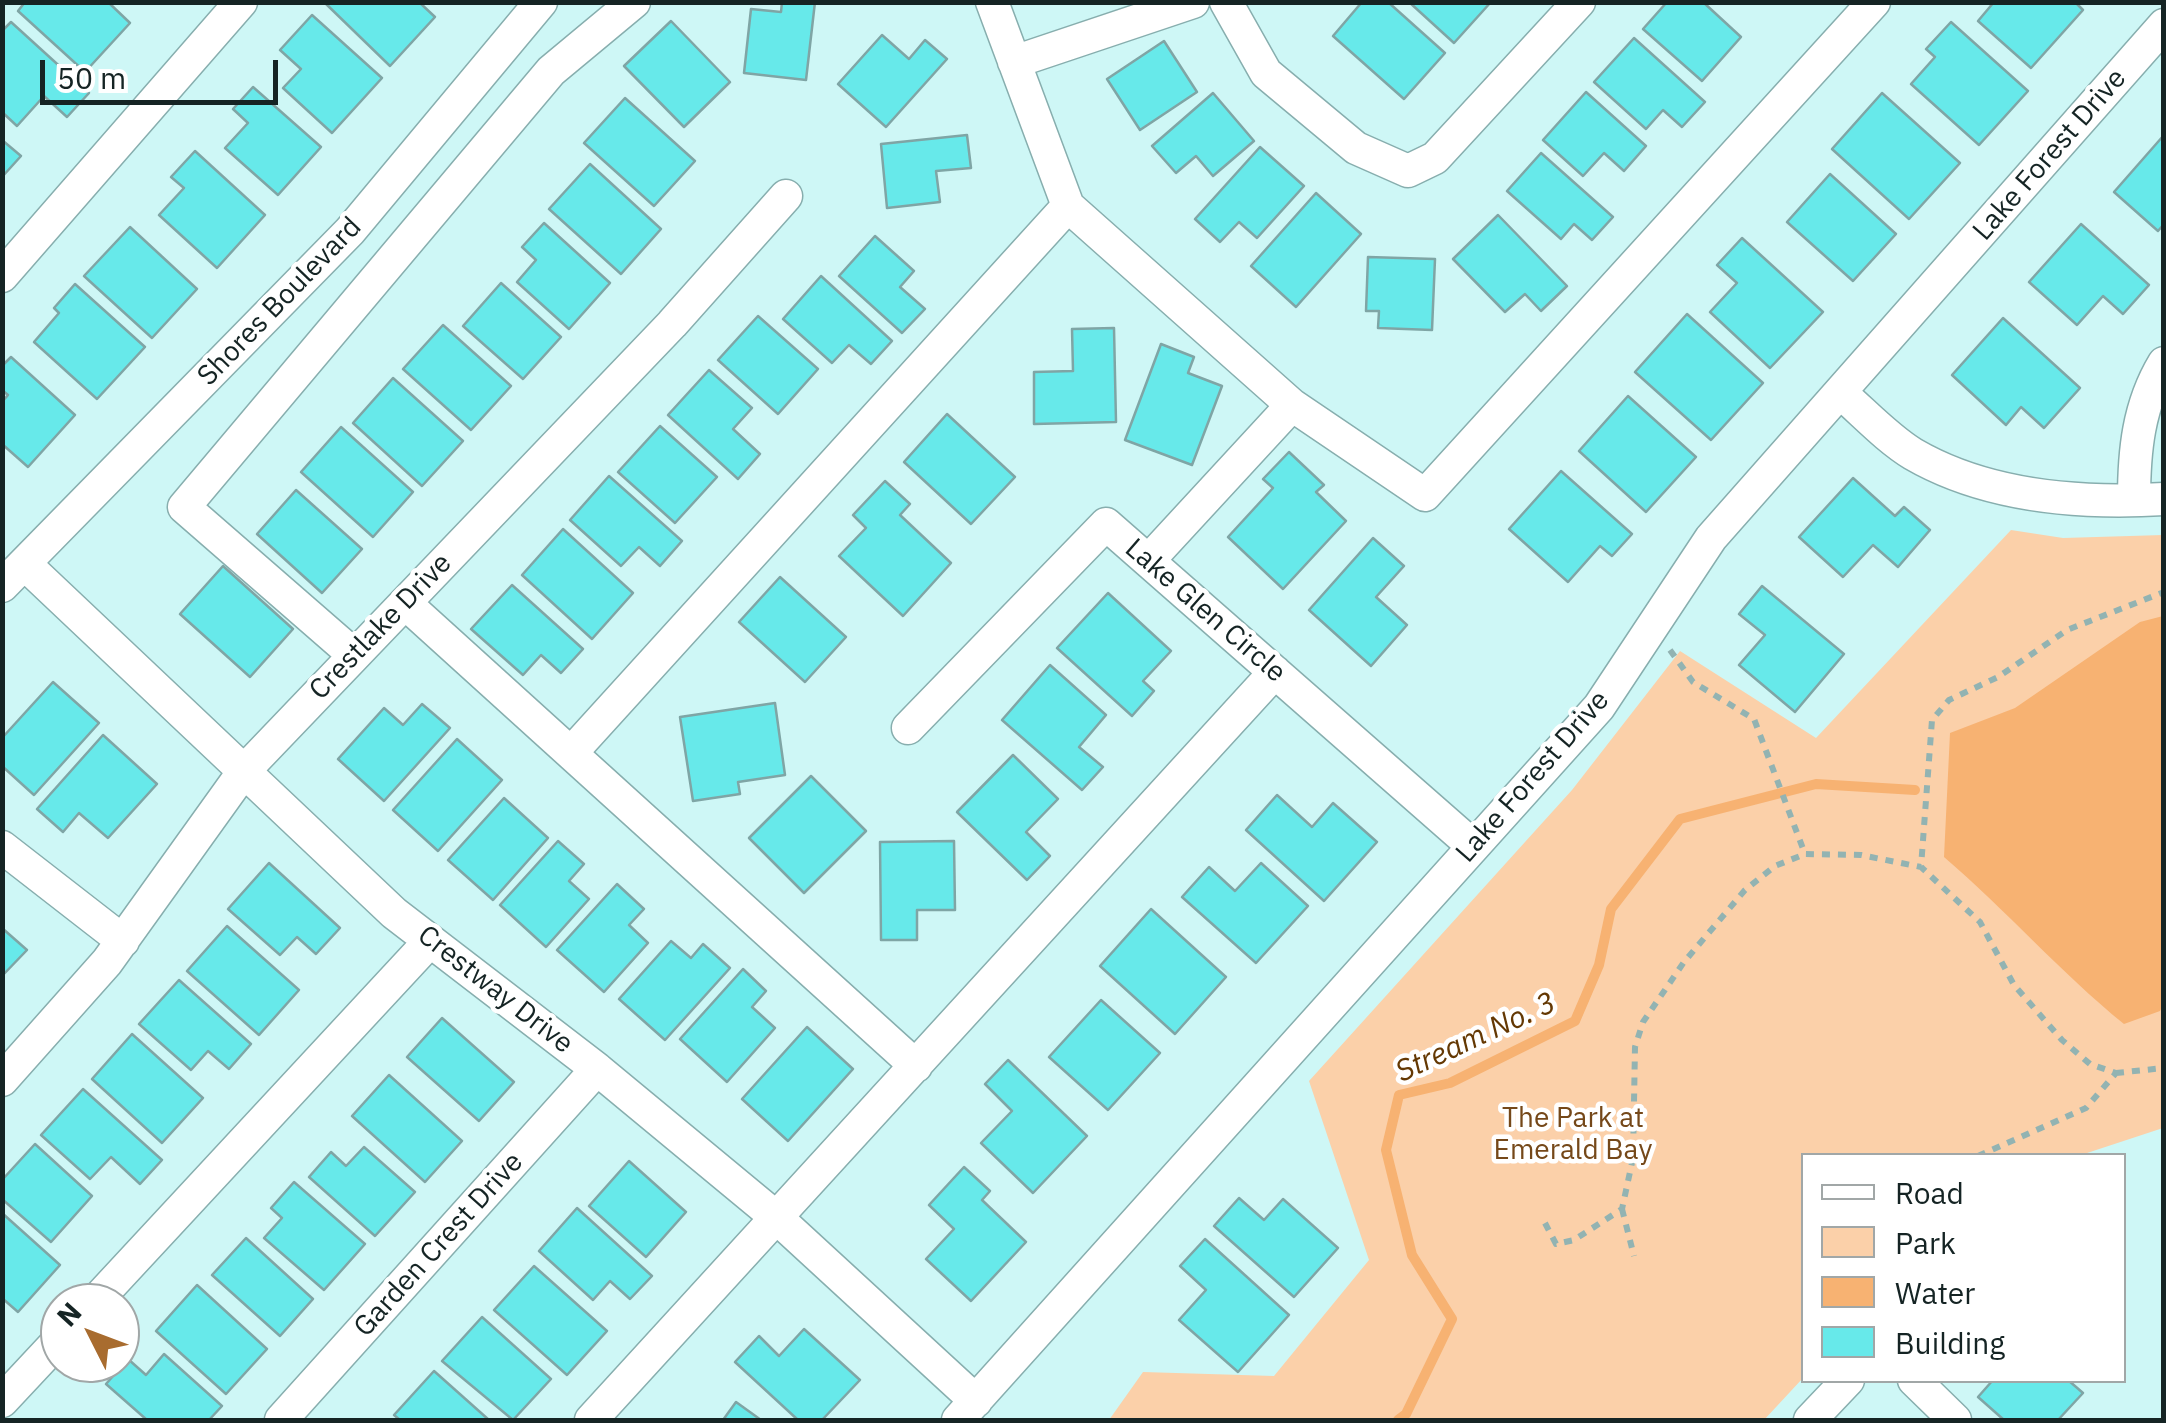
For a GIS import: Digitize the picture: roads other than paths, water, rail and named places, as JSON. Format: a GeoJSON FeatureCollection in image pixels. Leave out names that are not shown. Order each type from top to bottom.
{"type":"FeatureCollection","features":[{"type":"Feature","properties":{"kind":"street"},"geometry":{"type":"LineString","coordinates":[[2,276],[241,2]]}},
{"type":"Feature","properties":{"kind":"street","name":"Shores Boulevard"},"geometry":{"type":"LineString","coordinates":[[14,576],[350,230],[542,2]]}},
{"type":"Feature","properties":{"kind":"street"},"geometry":{"type":"LineString","coordinates":[[354,655],[184,506],[551,71],[634,2]]}},
{"type":"Feature","properties":{"kind":"street"},"geometry":{"type":"LineString","coordinates":[[992,2],[1068,206],[1292,404],[1425,495],[1874,2]]}},
{"type":"Feature","properties":{"kind":"street"},"geometry":{"type":"LineString","coordinates":[[1014,62],[1193,2]]}},
{"type":"Feature","properties":{"kind":"street"},"geometry":{"type":"LineString","coordinates":[[1226,2],[1266,73],[1356,148],[1408,171],[1435,158],[1579,2]]}},
{"type":"Feature","properties":{"kind":"street","name":"Lake Forest Drive"},"geometry":{"type":"LineString","coordinates":[[967,1410],[1600,707],[1712,538],[2164,25]]}},
{"type":"Feature","properties":{"kind":"street","name":"Crestlake Drive"},"geometry":{"type":"LineString","coordinates":[[2,1080],[122,942],[244,770],[672,324],[786,196]]}},
{"type":"Feature","properties":{"kind":"street"},"geometry":{"type":"LineString","coordinates":[[570,753],[1068,206]]}},
{"type":"Feature","properties":{"kind":"street"},"geometry":{"type":"LineString","coordinates":[[1842,394],[1913,454],[1994,486],[2095,503],[2149,500],[2134,448],[2144,406],[2164,362]]}},
{"type":"Feature","properties":{"kind":"street"},"geometry":{"type":"LineString","coordinates":[[1149,560],[1292,404]]}},
{"type":"Feature","properties":{"kind":"street","name":"Lake Glen Circle"},"geometry":{"type":"LineString","coordinates":[[908,728],[1106,524],[1473,846]]}},
{"type":"Feature","properties":{"kind":"street","name":"Crestway Drive"},"geometry":{"type":"LineString","coordinates":[[14,576],[244,770],[394,913],[598,1069],[777,1218],[967,1410]]}},
{"type":"Feature","properties":{"kind":"street"},"geometry":{"type":"LineString","coordinates":[[405,603],[916,1066]]}},
{"type":"Feature","properties":{"kind":"street"},"geometry":{"type":"LineString","coordinates":[[591,1420],[1276,672]]}},
{"type":"Feature","properties":{"kind":"street"},"geometry":{"type":"LineString","coordinates":[[2,848],[122,942]]}},
{"type":"Feature","properties":{"kind":"street"},"geometry":{"type":"LineString","coordinates":[[113,1283],[430,940]]}},
{"type":"Feature","properties":{"kind":"street","name":"Garden Crest Drive"},"geometry":{"type":"LineString","coordinates":[[281,1420],[598,1069]]}},
{"type":"Feature","properties":{"kind":"street"},"geometry":{"type":"LineString","coordinates":[[2,1401],[40,1360]]}},
{"type":"Feature","properties":{"kind":"street"},"geometry":{"type":"LineString","coordinates":[[1810,1420],[1845,1383]]}},
{"type":"Feature","properties":{"kind":"street"},"geometry":{"type":"LineString","coordinates":[[1917,1383],[1955,1420]]}},
{"type":"Feature","properties":{"kind":"water"},"geometry":{"type":"Polygon","coordinates":[[[2163,616],[2163,1005],[2160,1011],[2124,1024],[1944,857],[1950,733],[2015,708],[2140,622],[2163,616]]]}},
{"type":"Feature","properties":{"kind":"waterway","name":"Stream No. 3"},"geometry":{"type":"LineString","coordinates":[[1398,1420],[1406,1414],[1452,1319],[1412,1255],[1386,1150],[1399,1095],[1450,1083],[1575,1021],[1599,965],[1611,909],[1680,819],[1816,784],[1915,790]]}},
{"type":"Feature","properties":{"kind":"park label","name":"The Park at Emerald Bay"},"geometry":{"type":"Point","coordinates":[1573,1135]}}]}
